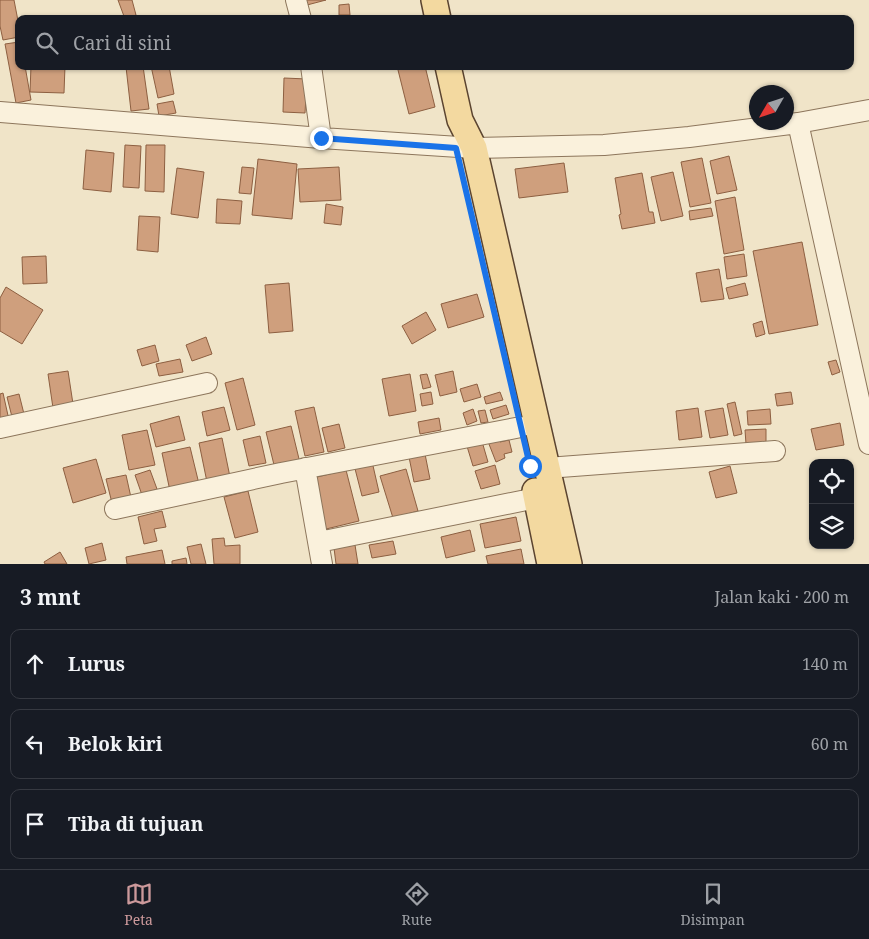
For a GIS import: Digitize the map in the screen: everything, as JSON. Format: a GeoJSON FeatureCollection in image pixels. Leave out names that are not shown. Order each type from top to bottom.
{"type":"FeatureCollection","features":[{"type":"Feature","properties":{"kind":"main road"},"geometry":{"type":"LineString","coordinates":[[434,0],[437,15]]}},
{"type":"Feature","properties":{"kind":"main road"},"geometry":{"type":"LineString","coordinates":[[449,70],[550,564]]}},
{"type":"Feature","properties":{"kind":"main road"},"geometry":{"type":"LineString","coordinates":[[465,148],[547,468],[569,564]]}},
{"type":"Feature","properties":{"kind":"street"},"geometry":{"type":"LineString","coordinates":[[296,0],[301,15]]}},
{"type":"Feature","properties":{"kind":"street"},"geometry":{"type":"LineString","coordinates":[[312,70],[321,138]]}},
{"type":"Feature","properties":{"kind":"street"},"geometry":{"type":"LineString","coordinates":[[0,112],[465,148],[604,145],[798,123],[869,110]]}},
{"type":"Feature","properties":{"kind":"street"},"geometry":{"type":"LineString","coordinates":[[798,123],[869,444]]}},
{"type":"Feature","properties":{"kind":"street"},"geometry":{"type":"LineString","coordinates":[[0,428],[207,383]]}},
{"type":"Feature","properties":{"kind":"street"},"geometry":{"type":"LineString","coordinates":[[115,509],[305,468],[521,426]]}},
{"type":"Feature","properties":{"kind":"street"},"geometry":{"type":"LineString","coordinates":[[547,468],[775,451]]}},
{"type":"Feature","properties":{"kind":"street"},"geometry":{"type":"LineString","coordinates":[[305,468],[322,564]]}},
{"type":"Feature","properties":{"kind":"street"},"geometry":{"type":"LineString","coordinates":[[319,542],[536,498]]}},
{"type":"Feature","properties":{"kind":"building"},"geometry":{"type":"Polygon","coordinates":[[[0,0],[14,0],[17,15],[15,15],[15,38],[3,40],[0,26],[0,0]]]}},
{"type":"Feature","properties":{"kind":"building"},"geometry":{"type":"Polygon","coordinates":[[[118,0],[132,0],[136,15],[124,15],[118,0]]]}},
{"type":"Feature","properties":{"kind":"building"},"geometry":{"type":"Polygon","coordinates":[[[306,0],[326,0],[307,5],[306,0]]]}},
{"type":"Feature","properties":{"kind":"building"},"geometry":{"type":"Polygon","coordinates":[[[349,4],[350,15],[339,15],[339,5],[349,4]]]}},
{"type":"Feature","properties":{"kind":"building"},"geometry":{"type":"Polygon","coordinates":[[[15,43],[15,70],[26,70],[31,100],[16,103],[5,44],[15,43]]]}},
{"type":"Feature","properties":{"kind":"building"},"geometry":{"type":"Polygon","coordinates":[[[31,70],[65,70],[64,93],[30,92],[31,70]]]}},
{"type":"Feature","properties":{"kind":"building"},"geometry":{"type":"Polygon","coordinates":[[[126,70],[144,70],[149,109],[131,111],[126,70]]]}},
{"type":"Feature","properties":{"kind":"building"},"geometry":{"type":"Polygon","coordinates":[[[152,70],[170,70],[174,94],[158,98],[152,70]]]}},
{"type":"Feature","properties":{"kind":"building"},"geometry":{"type":"Polygon","coordinates":[[[398,70],[426,70],[435,107],[409,114],[398,70]]]}},
{"type":"Feature","properties":{"kind":"building"},"geometry":{"type":"Polygon","coordinates":[[[284,78],[307,79],[305,113],[283,112],[284,78]]]}},
{"type":"Feature","properties":{"kind":"building"},"geometry":{"type":"Polygon","coordinates":[[[173,101],[176,113],[159,116],[157,104],[173,101]]]}},
{"type":"Feature","properties":{"kind":"building"},"geometry":{"type":"Polygon","coordinates":[[[125,145],[141,146],[139,188],[123,187],[125,145]]]}},
{"type":"Feature","properties":{"kind":"building"},"geometry":{"type":"Polygon","coordinates":[[[146,145],[165,145],[164,192],[145,191],[146,145]]]}},
{"type":"Feature","properties":{"kind":"building"},"geometry":{"type":"Polygon","coordinates":[[[86,150],[114,153],[111,192],[83,189],[86,150]]]}},
{"type":"Feature","properties":{"kind":"building"},"geometry":{"type":"Polygon","coordinates":[[[729,156],[737,190],[717,194],[710,161],[729,156]]]}},
{"type":"Feature","properties":{"kind":"building"},"geometry":{"type":"Polygon","coordinates":[[[702,158],[711,203],[690,207],[681,162],[702,158]]]}},
{"type":"Feature","properties":{"kind":"building"},"geometry":{"type":"Polygon","coordinates":[[[258,159],[297,164],[292,219],[252,215],[258,159]]]}},
{"type":"Feature","properties":{"kind":"building"},"geometry":{"type":"Polygon","coordinates":[[[564,163],[568,192],[519,198],[515,169],[564,163]]]}},
{"type":"Feature","properties":{"kind":"building"},"geometry":{"type":"Polygon","coordinates":[[[242,167],[254,168],[251,194],[239,193],[242,167]]]}},
{"type":"Feature","properties":{"kind":"building"},"geometry":{"type":"Polygon","coordinates":[[[339,167],[341,200],[300,202],[298,169],[339,167]]]}},
{"type":"Feature","properties":{"kind":"building"},"geometry":{"type":"Polygon","coordinates":[[[177,168],[204,172],[198,218],[171,214],[177,168]]]}},
{"type":"Feature","properties":{"kind":"building"},"geometry":{"type":"Polygon","coordinates":[[[673,172],[683,216],[661,221],[651,177],[673,172]]]}},
{"type":"Feature","properties":{"kind":"building"},"geometry":{"type":"Polygon","coordinates":[[[642,173],[649,212],[653,212],[655,223],[622,229],[615,178],[642,173]]]}},
{"type":"Feature","properties":{"kind":"building"},"geometry":{"type":"Polygon","coordinates":[[[735,197],[744,250],[724,254],[715,201],[735,197]]]}},
{"type":"Feature","properties":{"kind":"building"},"geometry":{"type":"Polygon","coordinates":[[[217,199],[242,201],[240,224],[216,223],[217,199]]]}},
{"type":"Feature","properties":{"kind":"building"},"geometry":{"type":"Polygon","coordinates":[[[326,204],[343,207],[341,225],[324,223],[326,204]]]}},
{"type":"Feature","properties":{"kind":"building"},"geometry":{"type":"Polygon","coordinates":[[[711,208],[713,216],[690,220],[689,211],[711,208]]]}},
{"type":"Feature","properties":{"kind":"building"},"geometry":{"type":"Polygon","coordinates":[[[139,216],[160,217],[158,252],[137,250],[139,216]]]}},
{"type":"Feature","properties":{"kind":"building"},"geometry":{"type":"Polygon","coordinates":[[[802,242],[818,325],[769,334],[753,251],[802,242]]]}},
{"type":"Feature","properties":{"kind":"building"},"geometry":{"type":"Polygon","coordinates":[[[744,254],[747,276],[727,279],[724,257],[744,254]]]}},
{"type":"Feature","properties":{"kind":"building"},"geometry":{"type":"Polygon","coordinates":[[[46,256],[47,283],[23,284],[22,257],[46,256]]]}},
{"type":"Feature","properties":{"kind":"building"},"geometry":{"type":"Polygon","coordinates":[[[719,269],[724,299],[701,302],[696,273],[719,269]]]}},
{"type":"Feature","properties":{"kind":"building"},"geometry":{"type":"Polygon","coordinates":[[[289,283],[293,331],[269,333],[265,285],[289,283]]]}},
{"type":"Feature","properties":{"kind":"building"},"geometry":{"type":"Polygon","coordinates":[[[745,283],[748,295],[729,299],[726,288],[745,283]]]}},
{"type":"Feature","properties":{"kind":"building"},"geometry":{"type":"Polygon","coordinates":[[[6,287],[43,310],[22,344],[0,331],[0,298],[6,287]]]}},
{"type":"Feature","properties":{"kind":"building"},"geometry":{"type":"Polygon","coordinates":[[[477,294],[484,317],[448,328],[441,304],[477,294]]]}},
{"type":"Feature","properties":{"kind":"building"},"geometry":{"type":"Polygon","coordinates":[[[426,312],[436,330],[412,344],[402,326],[426,312]]]}},
{"type":"Feature","properties":{"kind":"building"},"geometry":{"type":"Polygon","coordinates":[[[762,321],[765,334],[756,337],[753,324],[762,321]]]}},
{"type":"Feature","properties":{"kind":"building"},"geometry":{"type":"Polygon","coordinates":[[[206,337],[212,354],[192,361],[186,345],[206,337]]]}},
{"type":"Feature","properties":{"kind":"building"},"geometry":{"type":"Polygon","coordinates":[[[155,345],[159,361],[142,366],[137,350],[155,345]]]}},
{"type":"Feature","properties":{"kind":"building"},"geometry":{"type":"Polygon","coordinates":[[[180,359],[183,372],[159,376],[156,364],[180,359]]]}},
{"type":"Feature","properties":{"kind":"building"},"geometry":{"type":"Polygon","coordinates":[[[836,360],[840,372],[832,375],[828,362],[836,360]]]}},
{"type":"Feature","properties":{"kind":"building"},"geometry":{"type":"Polygon","coordinates":[[[68,371],[73,404],[53,408],[48,374],[68,371]]]}},
{"type":"Feature","properties":{"kind":"building"},"geometry":{"type":"Polygon","coordinates":[[[453,371],[457,392],[440,396],[435,375],[453,371]]]}},
{"type":"Feature","properties":{"kind":"building"},"geometry":{"type":"Polygon","coordinates":[[[410,374],[416,411],[389,416],[382,379],[410,374]]]}},
{"type":"Feature","properties":{"kind":"building"},"geometry":{"type":"Polygon","coordinates":[[[427,374],[431,387],[423,389],[420,375],[427,374]]]}},
{"type":"Feature","properties":{"kind":"building"},"geometry":{"type":"Polygon","coordinates":[[[243,378],[255,425],[237,430],[225,383],[243,378]]]}},
{"type":"Feature","properties":{"kind":"building"},"geometry":{"type":"Polygon","coordinates":[[[477,384],[481,397],[464,402],[460,389],[477,384]]]}},
{"type":"Feature","properties":{"kind":"building"},"geometry":{"type":"Polygon","coordinates":[[[431,392],[433,404],[422,406],[420,394],[431,392]]]}},
{"type":"Feature","properties":{"kind":"building"},"geometry":{"type":"Polygon","coordinates":[[[500,392],[503,400],[486,404],[484,397],[500,392]]]}},
{"type":"Feature","properties":{"kind":"building"},"geometry":{"type":"Polygon","coordinates":[[[791,392],[793,404],[777,406],[775,394],[791,392]]]}},
{"type":"Feature","properties":{"kind":"building"},"geometry":{"type":"Polygon","coordinates":[[[3,393],[9,420],[0,422],[0,394],[3,393]]]}},
{"type":"Feature","properties":{"kind":"building"},"geometry":{"type":"Polygon","coordinates":[[[19,394],[24,414],[12,417],[7,397],[19,394]]]}},
{"type":"Feature","properties":{"kind":"building"},"geometry":{"type":"Polygon","coordinates":[[[735,402],[742,434],[734,436],[727,404],[735,402]]]}},
{"type":"Feature","properties":{"kind":"building"},"geometry":{"type":"Polygon","coordinates":[[[506,405],[509,414],[493,419],[490,410],[506,405]]]}},
{"type":"Feature","properties":{"kind":"building"},"geometry":{"type":"Polygon","coordinates":[[[224,407],[230,430],[207,436],[202,412],[224,407]]]}},
{"type":"Feature","properties":{"kind":"building"},"geometry":{"type":"Polygon","coordinates":[[[314,407],[324,452],[305,456],[295,411],[314,407]]]}},
{"type":"Feature","properties":{"kind":"building"},"geometry":{"type":"Polygon","coordinates":[[[698,408],[702,437],[679,440],[676,411],[698,408]]]}},
{"type":"Feature","properties":{"kind":"building"},"geometry":{"type":"Polygon","coordinates":[[[723,408],[728,435],[710,438],[705,411],[723,408]]]}},
{"type":"Feature","properties":{"kind":"building"},"geometry":{"type":"Polygon","coordinates":[[[473,409],[477,421],[467,425],[463,413],[473,409]]]}},
{"type":"Feature","properties":{"kind":"building"},"geometry":{"type":"Polygon","coordinates":[[[770,409],[771,424],[748,425],[747,411],[770,409]]]}},
{"type":"Feature","properties":{"kind":"building"},"geometry":{"type":"Polygon","coordinates":[[[485,410],[488,422],[481,423],[478,411],[485,410]]]}},
{"type":"Feature","properties":{"kind":"building"},"geometry":{"type":"Polygon","coordinates":[[[179,416],[185,440],[156,447],[150,424],[179,416]]]}},
{"type":"Feature","properties":{"kind":"building"},"geometry":{"type":"Polygon","coordinates":[[[439,418],[441,430],[420,434],[418,422],[439,418]]]}},
{"type":"Feature","properties":{"kind":"building"},"geometry":{"type":"Polygon","coordinates":[[[840,423],[844,445],[816,450],[811,429],[840,423]]]}},
{"type":"Feature","properties":{"kind":"building"},"geometry":{"type":"Polygon","coordinates":[[[339,424],[345,448],[328,452],[322,428],[339,424]]]}},
{"type":"Feature","properties":{"kind":"building"},"geometry":{"type":"Polygon","coordinates":[[[291,426],[300,463],[275,469],[266,432],[291,426]]]}},
{"type":"Feature","properties":{"kind":"building"},"geometry":{"type":"Polygon","coordinates":[[[766,429],[766,444],[746,444],[745,430],[766,429]]]}},
{"type":"Feature","properties":{"kind":"building"},"geometry":{"type":"Polygon","coordinates":[[[147,430],[155,465],[129,470],[122,435],[147,430]]]}},
{"type":"Feature","properties":{"kind":"building"},"geometry":{"type":"Polygon","coordinates":[[[260,436],[266,463],[249,466],[243,440],[260,436]]]}},
{"type":"Feature","properties":{"kind":"building"},"geometry":{"type":"Polygon","coordinates":[[[497,436],[500,442],[509,440],[512,452],[504,454],[505,458],[496,462],[487,439],[497,436]]]}},
{"type":"Feature","properties":{"kind":"building"},"geometry":{"type":"Polygon","coordinates":[[[222,438],[230,477],[207,482],[199,443],[222,438]]]}},
{"type":"Feature","properties":{"kind":"building"},"geometry":{"type":"Polygon","coordinates":[[[481,438],[488,462],[473,466],[466,443],[481,438]]]}},
{"type":"Feature","properties":{"kind":"building"},"geometry":{"type":"Polygon","coordinates":[[[190,447],[199,484],[170,491],[162,453],[190,447]]]}},
{"type":"Feature","properties":{"kind":"building"},"geometry":{"type":"Polygon","coordinates":[[[425,454],[430,479],[414,482],[409,457],[425,454]]]}},
{"type":"Feature","properties":{"kind":"building"},"geometry":{"type":"Polygon","coordinates":[[[371,457],[379,492],[362,496],[353,461],[371,457]]]}},
{"type":"Feature","properties":{"kind":"building"},"geometry":{"type":"Polygon","coordinates":[[[96,459],[106,493],[73,503],[63,468],[96,459]]]}},
{"type":"Feature","properties":{"kind":"building"},"geometry":{"type":"Polygon","coordinates":[[[495,465],[500,484],[481,489],[475,471],[495,465]]]}},
{"type":"Feature","properties":{"kind":"building"},"geometry":{"type":"Polygon","coordinates":[[[730,466],[737,493],[716,498],[709,472],[730,466]]]}},
{"type":"Feature","properties":{"kind":"building"},"geometry":{"type":"Polygon","coordinates":[[[406,469],[418,511],[393,518],[380,476],[406,469]]]}},
{"type":"Feature","properties":{"kind":"building"},"geometry":{"type":"Polygon","coordinates":[[[150,470],[157,489],[142,495],[135,475],[150,470]]]}},
{"type":"Feature","properties":{"kind":"building"},"geometry":{"type":"Polygon","coordinates":[[[346,470],[359,521],[322,530],[309,479],[346,470]]]}},
{"type":"Feature","properties":{"kind":"building"},"geometry":{"type":"Polygon","coordinates":[[[126,475],[132,502],[113,507],[106,479],[126,475]]]}},
{"type":"Feature","properties":{"kind":"building"},"geometry":{"type":"Polygon","coordinates":[[[248,491],[258,532],[235,538],[224,497],[248,491]]]}},
{"type":"Feature","properties":{"kind":"building"},"geometry":{"type":"Polygon","coordinates":[[[162,511],[166,527],[154,529],[157,541],[144,544],[138,517],[162,511]]]}},
{"type":"Feature","properties":{"kind":"building"},"geometry":{"type":"Polygon","coordinates":[[[516,517],[521,541],[485,548],[480,524],[516,517]]]}},
{"type":"Feature","properties":{"kind":"building"},"geometry":{"type":"Polygon","coordinates":[[[470,530],[475,551],[446,558],[441,537],[470,530]]]}},
{"type":"Feature","properties":{"kind":"building"},"geometry":{"type":"Polygon","coordinates":[[[224,538],[225,546],[240,545],[240,564],[214,564],[212,539],[224,538]]]}},
{"type":"Feature","properties":{"kind":"building"},"geometry":{"type":"Polygon","coordinates":[[[393,541],[396,554],[372,558],[369,545],[393,541]]]}},
{"type":"Feature","properties":{"kind":"building"},"geometry":{"type":"Polygon","coordinates":[[[102,543],[106,560],[89,564],[85,548],[102,543]]]}},
{"type":"Feature","properties":{"kind":"building"},"geometry":{"type":"Polygon","coordinates":[[[201,544],[206,564],[191,564],[187,547],[201,544]]]}},
{"type":"Feature","properties":{"kind":"building"},"geometry":{"type":"Polygon","coordinates":[[[355,545],[358,564],[336,564],[334,548],[355,545]]]}},
{"type":"Feature","properties":{"kind":"building"},"geometry":{"type":"Polygon","coordinates":[[[521,549],[524,564],[488,564],[486,556],[521,549]]]}},
{"type":"Feature","properties":{"kind":"building"},"geometry":{"type":"Polygon","coordinates":[[[162,550],[165,564],[127,564],[126,557],[162,550]]]}},
{"type":"Feature","properties":{"kind":"building"},"geometry":{"type":"Polygon","coordinates":[[[60,552],[67,564],[45,564],[44,562],[60,552]]]}},
{"type":"Feature","properties":{"kind":"building"},"geometry":{"type":"Polygon","coordinates":[[[186,558],[187,564],[172,564],[172,561],[186,558]]]}},
{"type":"Feature","properties":{"kind":"route"},"geometry":{"type":"LineString","coordinates":[[321,138],[456,148],[530,466]]}}]}
